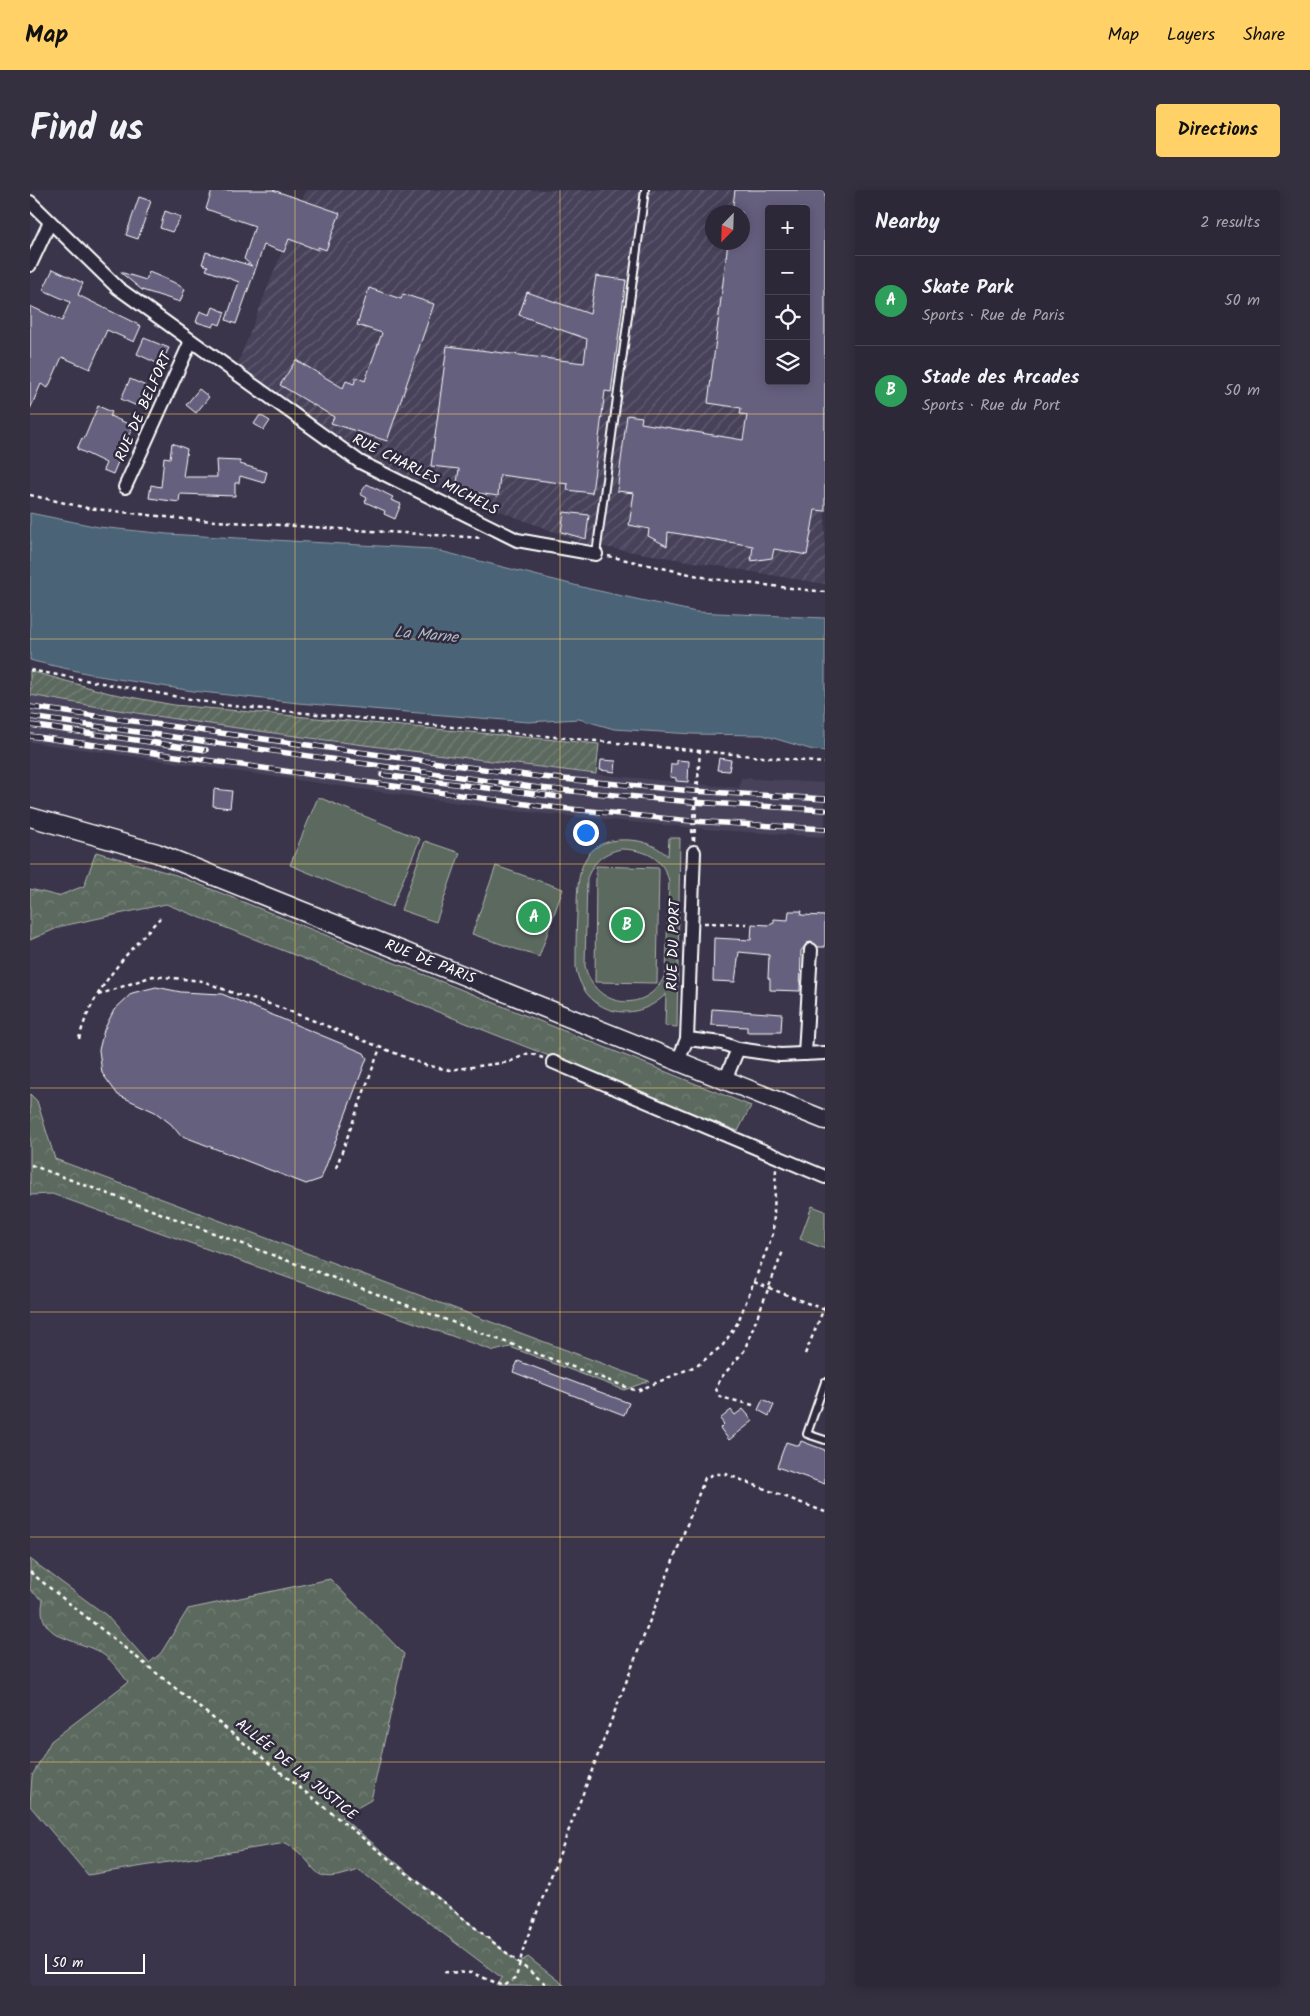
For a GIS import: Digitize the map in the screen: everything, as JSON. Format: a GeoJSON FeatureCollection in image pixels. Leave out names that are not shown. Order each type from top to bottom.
{"type":"FeatureCollection","features":[{"type":"Feature","properties":{"kind":"main road","name":"RUE DE PARIS"},"geometry":{"type":"LineString","coordinates":[[30,817],[156,853],[825,1120]]}},
{"type":"Feature","properties":{"kind":"street","name":"RUE CHARLES MICHELS"},"geometry":{"type":"LineString","coordinates":[[30,202],[118,288],[360,462],[517,540],[596,554]]}},
{"type":"Feature","properties":{"kind":"street"},"geometry":{"type":"LineString","coordinates":[[30,266],[50,222]]}},
{"type":"Feature","properties":{"kind":"street","name":"RUE DE BELFORT"},"geometry":{"type":"LineString","coordinates":[[125,488],[191,341]]}},
{"type":"Feature","properties":{"kind":"street","name":"RUE DU PORT"},"geometry":{"type":"LineString","coordinates":[[687,1039],[694,852]]}},
{"type":"Feature","properties":{"kind":"street"},"geometry":{"type":"LineString","coordinates":[[805,1054],[811,950]]}},
{"type":"Feature","properties":{"kind":"street"},"geometry":{"type":"LineString","coordinates":[[678,1061],[687,1039],[722,1043],[738,1049],[780,1055],[825,1053]]}},
{"type":"Feature","properties":{"kind":"street"},"geometry":{"type":"LineString","coordinates":[[725,1080],[738,1049]]}},
{"type":"Feature","properties":{"kind":"street"},"geometry":{"type":"LineString","coordinates":[[553,1062],[780,1156],[824,1172]]}},
{"type":"Feature","properties":{"kind":"lane"},"geometry":{"type":"LineString","coordinates":[[596,554],[645,190]]}},
{"type":"Feature","properties":{"kind":"lane"},"geometry":{"type":"LineString","coordinates":[[825,1382],[807,1434],[825,1440]]}},
{"type":"Feature","properties":{"kind":"path"},"geometry":{"type":"LineString","coordinates":[[30,495],[87,508],[184,519],[488,538]]}},
{"type":"Feature","properties":{"kind":"path"},"geometry":{"type":"LineString","coordinates":[[596,554],[712,579],[825,592]]}},
{"type":"Feature","properties":{"kind":"path"},"geometry":{"type":"LineString","coordinates":[[30,670],[223,705],[825,763]]}},
{"type":"Feature","properties":{"kind":"path"},"geometry":{"type":"LineString","coordinates":[[694,852],[700,750]]}},
{"type":"Feature","properties":{"kind":"path"},"geometry":{"type":"LineString","coordinates":[[79,1039],[84,1017],[98,994],[131,949],[160,918]]}},
{"type":"Feature","properties":{"kind":"path"},"geometry":{"type":"LineString","coordinates":[[691,923],[747,924]]}},
{"type":"Feature","properties":{"kind":"path"},"geometry":{"type":"LineString","coordinates":[[98,994],[153,976],[203,981],[233,993],[279,1007],[425,1065],[449,1070],[510,1062],[529,1053],[553,1062]]}},
{"type":"Feature","properties":{"kind":"path"},"geometry":{"type":"LineString","coordinates":[[336,1168],[380,1048]]}},
{"type":"Feature","properties":{"kind":"path"},"geometry":{"type":"LineString","coordinates":[[31,1165],[637,1391],[698,1365],[723,1345],[738,1322],[773,1234],[774,1173],[780,1156]]}},
{"type":"Feature","properties":{"kind":"path"},"geometry":{"type":"LineString","coordinates":[[753,1406],[720,1396],[716,1389],[720,1379],[744,1351],[783,1251]]}},
{"type":"Feature","properties":{"kind":"path"},"geometry":{"type":"LineString","coordinates":[[754,1282],[825,1309],[805,1354]]}},
{"type":"Feature","properties":{"kind":"path"},"geometry":{"type":"LineString","coordinates":[[444,1972],[472,1974],[504,1986],[516,1978],[524,1946],[705,1478],[714,1474],[726,1474],[825,1512]]}},
{"type":"Feature","properties":{"kind":"path","name":"ALLÉE DE LA JUSTICE"},"geometry":{"type":"LineString","coordinates":[[30,1572],[548,1986]]}},
{"type":"Feature","properties":{"kind":"shaded area"},"geometry":{"type":"Polygon","coordinates":[[[306,190],[825,190],[825,584],[586,544],[387,468],[236,368],[306,190]]]}},
{"type":"Feature","properties":{"kind":"shaded area"},"geometry":{"type":"Polygon","coordinates":[[[30,695],[295,736],[596,774],[739,788],[741,778],[825,783],[825,837],[716,830],[515,811],[30,742],[30,695]]]}},
{"type":"Feature","properties":{"kind":"green space"},"geometry":{"type":"Polygon","coordinates":[[[30,671],[109,693],[174,705],[599,744],[596,774],[241,729],[30,695],[30,671]]]}},
{"type":"Feature","properties":{"kind":"green space"},"geometry":{"type":"Polygon","coordinates":[[[318,797],[420,839],[392,907],[290,865],[318,797]]]}},
{"type":"Feature","properties":{"kind":"green space"},"geometry":{"type":"Polygon","coordinates":[[[669,838],[680,838],[677,1027],[665,1026],[666,994],[653,1004],[640,1010],[626,1012],[612,1010],[600,1005],[589,996],[581,984],[576,968],[579,877],[587,856],[595,848],[605,843],[626,840],[639,841],[651,845],[668,856],[669,838]],[[621,849],[604,855],[596,862],[587,878],[585,966],[591,981],[600,992],[611,999],[624,1002],[648,995],[659,986],[666,972],[669,881],[662,866],[651,856],[638,851],[621,849]]]}},
{"type":"Feature","properties":{"kind":"green space"},"geometry":{"type":"Polygon","coordinates":[[[425,841],[460,853],[436,922],[401,910],[425,841]]]}},
{"type":"Feature","properties":{"kind":"green space"},"geometry":{"type":"Polygon","coordinates":[[[96,852],[176,875],[751,1106],[738,1131],[166,904],[62,926],[30,940],[30,889],[58,896],[84,886],[96,852]]]}},
{"type":"Feature","properties":{"kind":"green space"},"geometry":{"type":"Polygon","coordinates":[[[496,866],[563,889],[539,957],[472,934],[496,866]]]}},
{"type":"Feature","properties":{"kind":"green space"},"geometry":{"type":"Polygon","coordinates":[[[596,866],[659,868],[657,983],[595,982],[596,866]]]}},
{"type":"Feature","properties":{"kind":"green space"},"geometry":{"type":"Polygon","coordinates":[[[30,1094],[37,1101],[55,1159],[649,1381],[624,1390],[510,1347],[494,1351],[52,1194],[30,1195],[30,1094]]]}},
{"type":"Feature","properties":{"kind":"green space"},"geometry":{"type":"Polygon","coordinates":[[[812,1206],[825,1211],[825,1249],[800,1239],[812,1206]]]}},
{"type":"Feature","properties":{"kind":"green space"},"geometry":{"type":"Polygon","coordinates":[[[30,1559],[106,1615],[149,1663],[161,1653],[188,1609],[330,1579],[404,1654],[371,1800],[341,1817],[518,1963],[528,1957],[565,1986],[497,1986],[502,1978],[359,1870],[330,1877],[322,1876],[286,1843],[88,1875],[30,1806],[32,1776],[51,1741],[128,1682],[101,1653],[60,1636],[45,1623],[42,1613],[43,1600],[30,1590],[30,1559]]]}},
{"type":"Feature","properties":{"kind":"water","name":"La Marne"},"geometry":{"type":"Polygon","coordinates":[[[30,513],[99,527],[167,534],[432,549],[590,589],[696,612],[825,618],[825,751],[813,750],[763,735],[692,734],[614,729],[579,719],[528,722],[298,703],[193,691],[99,676],[30,660],[30,513]]]}},
{"type":"Feature","properties":{"kind":"building"},"geometry":{"type":"Polygon","coordinates":[[[212,190],[273,190],[340,213],[326,250],[318,247],[318,250],[289,239],[284,252],[264,245],[236,324],[226,320],[239,282],[206,270],[208,266],[202,264],[206,252],[252,266],[244,259],[255,226],[206,209],[212,190]]]}},
{"type":"Feature","properties":{"kind":"building"},"geometry":{"type":"Polygon","coordinates":[[[735,190],[825,190],[825,511],[815,510],[807,555],[774,549],[772,558],[751,561],[753,546],[668,532],[667,546],[648,536],[649,529],[629,525],[634,493],[617,491],[627,415],[642,417],[641,423],[743,440],[747,415],[740,414],[741,408],[708,403],[727,250],[750,250],[750,205],[733,205],[735,190]]]}},
{"type":"Feature","properties":{"kind":"building"},"geometry":{"type":"Polygon","coordinates":[[[139,197],[151,201],[138,239],[126,235],[139,197]]]}},
{"type":"Feature","properties":{"kind":"building"},"geometry":{"type":"Polygon","coordinates":[[[165,211],[181,217],[172,232],[160,228],[165,211]]]}},
{"type":"Feature","properties":{"kind":"building"},"geometry":{"type":"Polygon","coordinates":[[[53,269],[83,283],[78,295],[141,326],[134,342],[107,330],[90,369],[62,357],[48,388],[41,384],[30,409],[30,306],[62,321],[70,302],[43,290],[53,269]]]}},
{"type":"Feature","properties":{"kind":"building"},"geometry":{"type":"Polygon","coordinates":[[[120,272],[146,280],[149,272],[185,289],[180,302],[142,290],[120,272]]]}},
{"type":"Feature","properties":{"kind":"building"},"geometry":{"type":"Polygon","coordinates":[[[596,276],[626,280],[611,392],[605,391],[592,493],[567,490],[568,484],[500,475],[498,496],[456,490],[459,469],[431,466],[447,346],[584,363],[587,339],[519,315],[527,292],[590,314],[596,276]]]}},
{"type":"Feature","properties":{"kind":"building"},"geometry":{"type":"Polygon","coordinates":[[[369,288],[401,299],[403,294],[434,304],[387,441],[331,423],[334,417],[280,385],[296,360],[343,388],[346,381],[354,384],[356,377],[365,381],[382,333],[357,325],[369,288]]]}},
{"type":"Feature","properties":{"kind":"building"},"geometry":{"type":"Polygon","coordinates":[[[213,307],[225,312],[220,325],[215,323],[213,327],[196,322],[200,311],[210,315],[213,307]]]}},
{"type":"Feature","properties":{"kind":"building"},"geometry":{"type":"Polygon","coordinates":[[[144,338],[169,348],[161,365],[137,354],[144,338]]]}},
{"type":"Feature","properties":{"kind":"building"},"geometry":{"type":"Polygon","coordinates":[[[130,379],[146,386],[137,406],[121,399],[130,379]]]}},
{"type":"Feature","properties":{"kind":"building"},"geometry":{"type":"Polygon","coordinates":[[[199,389],[209,397],[196,413],[186,405],[199,389]]]}},
{"type":"Feature","properties":{"kind":"building"},"geometry":{"type":"Polygon","coordinates":[[[98,406],[112,412],[110,416],[133,426],[113,474],[103,470],[106,463],[77,449],[82,438],[84,439],[98,406]]]}},
{"type":"Feature","properties":{"kind":"building"},"geometry":{"type":"Polygon","coordinates":[[[260,415],[270,421],[264,430],[254,424],[260,415]]]}},
{"type":"Feature","properties":{"kind":"building"},"geometry":{"type":"Polygon","coordinates":[[[172,443],[187,449],[183,477],[217,477],[216,460],[240,461],[240,464],[267,472],[264,483],[240,476],[239,483],[235,483],[235,496],[180,494],[179,502],[149,498],[151,485],[161,487],[164,457],[170,458],[172,443]]]}},
{"type":"Feature","properties":{"kind":"building"},"geometry":{"type":"Polygon","coordinates":[[[367,484],[393,497],[391,500],[401,504],[395,519],[384,514],[385,511],[365,502],[367,498],[360,494],[367,484]]]}},
{"type":"Feature","properties":{"kind":"building"},"geometry":{"type":"Polygon","coordinates":[[[564,512],[589,515],[586,539],[561,532],[564,512]]]}},
{"type":"Feature","properties":{"kind":"building"},"geometry":{"type":"Polygon","coordinates":[[[719,758],[731,760],[729,771],[717,770],[719,758]]]}},
{"type":"Feature","properties":{"kind":"building"},"geometry":{"type":"Polygon","coordinates":[[[601,760],[616,761],[615,772],[600,770],[601,760]]]}},
{"type":"Feature","properties":{"kind":"building"},"geometry":{"type":"Polygon","coordinates":[[[677,760],[689,761],[688,782],[676,781],[676,778],[670,777],[671,764],[677,764],[677,760]]]}},
{"type":"Feature","properties":{"kind":"building"},"geometry":{"type":"Polygon","coordinates":[[[214,789],[232,791],[230,808],[213,806],[214,789]]]}},
{"type":"Feature","properties":{"kind":"building"},"geometry":{"type":"Polygon","coordinates":[[[789,911],[802,911],[801,915],[825,916],[825,947],[818,947],[811,942],[807,943],[801,951],[800,991],[770,990],[770,979],[768,978],[769,955],[739,952],[735,982],[713,981],[714,938],[751,940],[752,924],[769,925],[774,923],[774,919],[788,920],[789,911]]]}},
{"type":"Feature","properties":{"kind":"building"},"geometry":{"type":"Polygon","coordinates":[[[156,987],[181,992],[222,994],[364,1053],[367,1058],[321,1179],[306,1184],[180,1135],[171,1124],[155,1112],[118,1095],[102,1073],[99,1050],[104,1030],[114,1010],[132,993],[156,987]]]}},
{"type":"Feature","properties":{"kind":"building"},"geometry":{"type":"Polygon","coordinates":[[[712,1009],[782,1014],[781,1032],[747,1032],[747,1027],[711,1025],[712,1009]]]}},
{"type":"Feature","properties":{"kind":"building"},"geometry":{"type":"Polygon","coordinates":[[[518,1361],[629,1403],[624,1415],[513,1372],[518,1361]]]}},
{"type":"Feature","properties":{"kind":"building"},"geometry":{"type":"Polygon","coordinates":[[[763,1399],[774,1405],[769,1416],[758,1410],[763,1399]]]}},
{"type":"Feature","properties":{"kind":"building"},"geometry":{"type":"Polygon","coordinates":[[[743,1409],[753,1421],[729,1440],[720,1428],[724,1424],[720,1419],[731,1410],[735,1415],[743,1409]]]}},
{"type":"Feature","properties":{"kind":"building"},"geometry":{"type":"Polygon","coordinates":[[[801,1441],[825,1450],[825,1484],[777,1467],[786,1442],[799,1446],[801,1441]]]}},
{"type":"Feature","properties":{"kind":"railway"},"geometry":{"type":"LineString","coordinates":[[30,707],[541,777],[693,791],[825,799]]}},
{"type":"Feature","properties":{"kind":"railway"},"geometry":{"type":"LineString","coordinates":[[30,717],[539,788],[692,802],[825,810]]}},
{"type":"Feature","properties":{"kind":"railway"},"geometry":{"type":"LineString","coordinates":[[30,725],[206,750]]}},
{"type":"Feature","properties":{"kind":"railway"},"geometry":{"type":"LineString","coordinates":[[30,736],[540,806],[691,821],[825,829]]}},
{"type":"Feature","properties":{"kind":"railway"},"geometry":{"type":"LineString","coordinates":[[382,775],[560,797]]}},
{"type":"Feature","properties":{"kind":"place","name":"Skate Park"},"geometry":{"type":"Point","coordinates":[534,917]}},
{"type":"Feature","properties":{"kind":"place","name":"Stade des Arcades"},"geometry":{"type":"Point","coordinates":[627,925]}}]}
